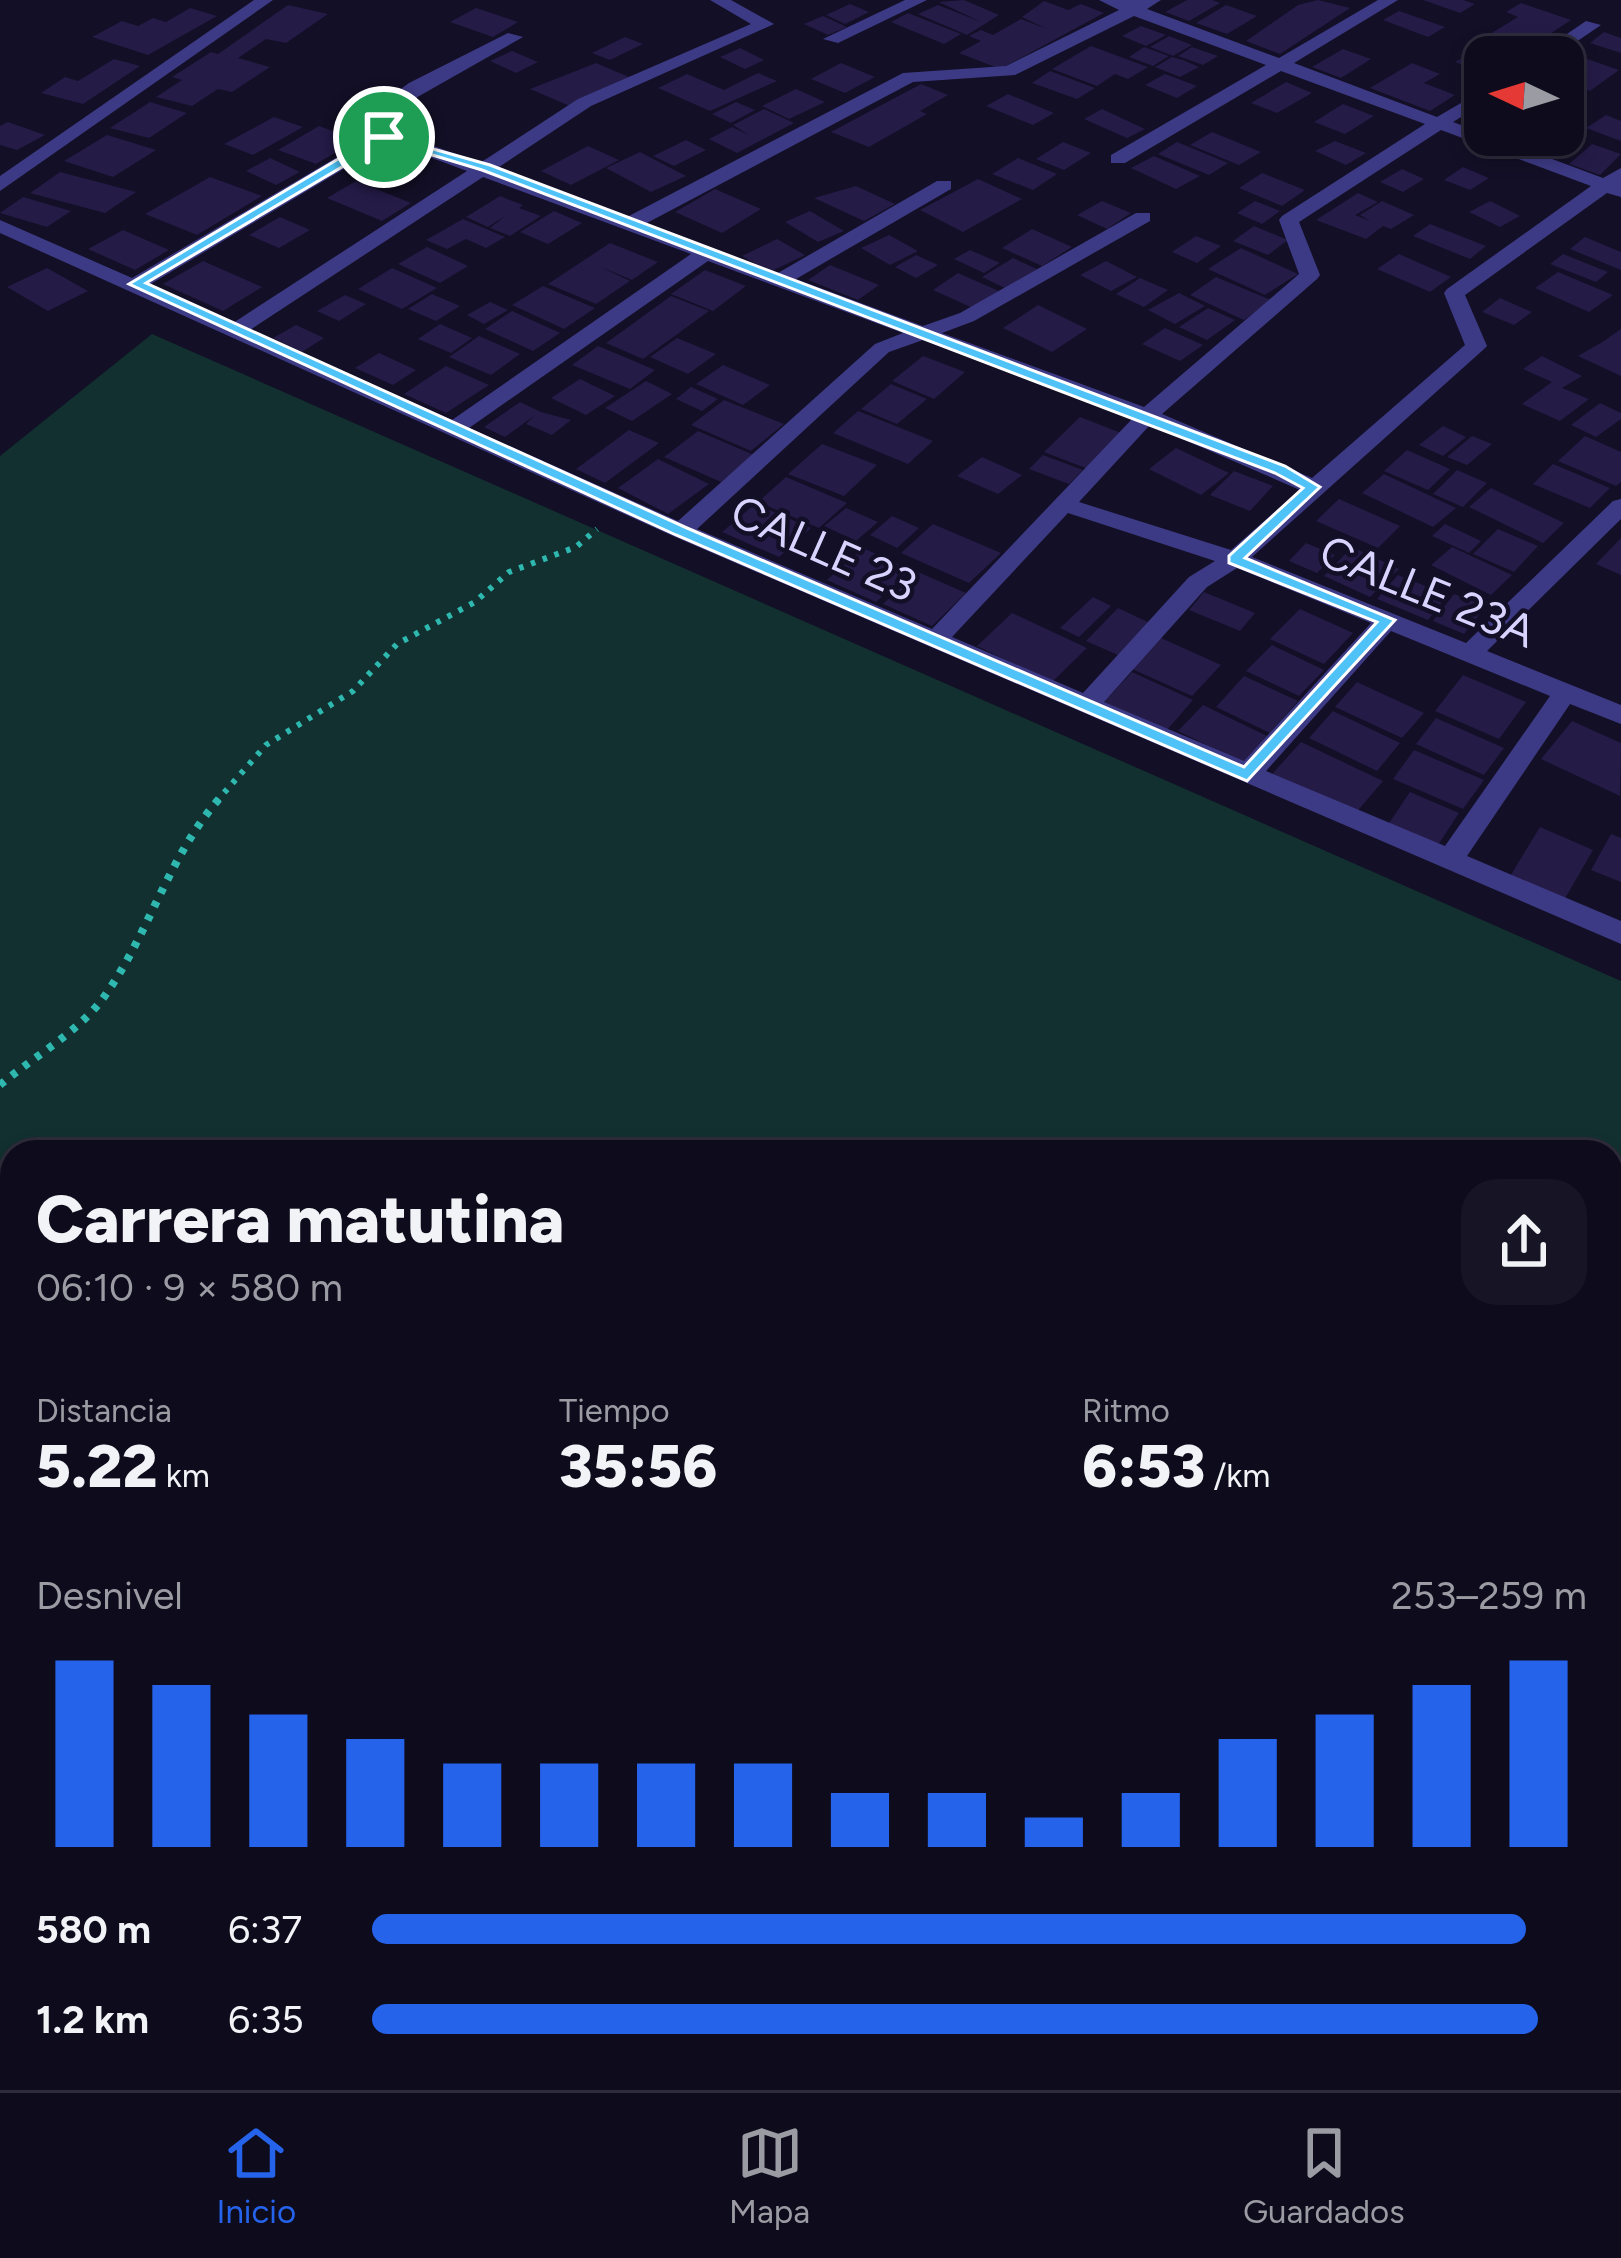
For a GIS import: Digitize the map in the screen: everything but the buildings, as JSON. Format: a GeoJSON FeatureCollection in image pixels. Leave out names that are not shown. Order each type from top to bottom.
{"type":"FeatureCollection","features":[{"type":"Feature","properties":{"kind":"street"},"geometry":{"type":"LineString","coordinates":[[0,185],[265,0]]}},
{"type":"Feature","properties":{"kind":"street"},"geometry":{"type":"LineString","coordinates":[[235,331],[486,167],[519,139],[584,101],[765,24],[718,0]]}},
{"type":"Feature","properties":{"kind":"street"},"geometry":{"type":"LineString","coordinates":[[832,39],[920,0]]}},
{"type":"Feature","properties":{"kind":"street"},"geometry":{"type":"LineString","coordinates":[[1107,0],[1144,5],[1283,64],[1616,184]]}},
{"type":"Feature","properties":{"kind":"street"},"geometry":{"type":"LineString","coordinates":[[1118,159],[1390,0]]}},
{"type":"Feature","properties":{"kind":"street"},"geometry":{"type":"LineString","coordinates":[[632,223],[909,77],[1009,71],[1144,5]]}},
{"type":"Feature","properties":{"kind":"street"},"geometry":{"type":"LineString","coordinates":[[1575,36],[1592,25]]}},
{"type":"Feature","properties":{"kind":"street"},"geometry":{"type":"LineString","coordinates":[[514,37],[415,86],[375,114],[376,131],[486,167],[706,254],[1147,416],[1313,487]]}},
{"type":"Feature","properties":{"kind":"street"},"geometry":{"type":"LineString","coordinates":[[934,641],[1147,416],[1310,275],[1289,220],[1464,107]]}},
{"type":"Feature","properties":{"kind":"street"},"geometry":{"type":"LineString","coordinates":[[136,284],[384,137]]}},
{"type":"Feature","properties":{"kind":"street"},"geometry":{"type":"LineString","coordinates":[[1086,706],[1198,582],[1234,559],[1476,346],[1454,293],[1616,184]]}},
{"type":"Feature","properties":{"kind":"street"},"geometry":{"type":"LineString","coordinates":[[779,281],[944,185]]}},
{"type":"Feature","properties":{"kind":"street"},"geometry":{"type":"LineString","coordinates":[[681,531],[882,348],[967,317],[1143,218]]}},
{"type":"Feature","properties":{"kind":"street","name":"CALLE 23"},"geometry":{"type":"LineString","coordinates":[[0,226],[681,531],[1621,933]]}},
{"type":"Feature","properties":{"kind":"street"},"geometry":{"type":"LineString","coordinates":[[452,430],[706,254]]}},
{"type":"Feature","properties":{"kind":"street","name":"CALLE 23A"},"geometry":{"type":"LineString","coordinates":[[1065,505],[1234,559],[1621,715]]}},
{"type":"Feature","properties":{"kind":"street"},"geometry":{"type":"LineString","coordinates":[[1471,652],[1621,506]]}},
{"type":"Feature","properties":{"kind":"street"},"geometry":{"type":"LineString","coordinates":[[1247,775],[1388,620]]}},
{"type":"Feature","properties":{"kind":"street"},"geometry":{"type":"LineString","coordinates":[[1449,861],[1565,692]]}},
{"type":"Feature","properties":{"kind":"path"},"geometry":{"type":"LineString","coordinates":[[0,1085],[99,1004],[160,903],[190,832],[266,745],[353,692],[397,644],[475,602],[509,572],[576,547],[624,506]]}},
{"type":"Feature","properties":{"kind":"green space"},"geometry":{"type":"Polygon","coordinates":[[[152,334],[1621,981],[1621,1140],[0,1140],[0,456],[152,334]]]}},
{"type":"Feature","properties":{"kind":"route"},"geometry":{"type":"LineString","coordinates":[[384,137],[486,167],[1280,470],[1313,487],[1234,559],[1388,620],[1247,775],[452,430],[136,284],[206,247],[384,137]]}}]}
